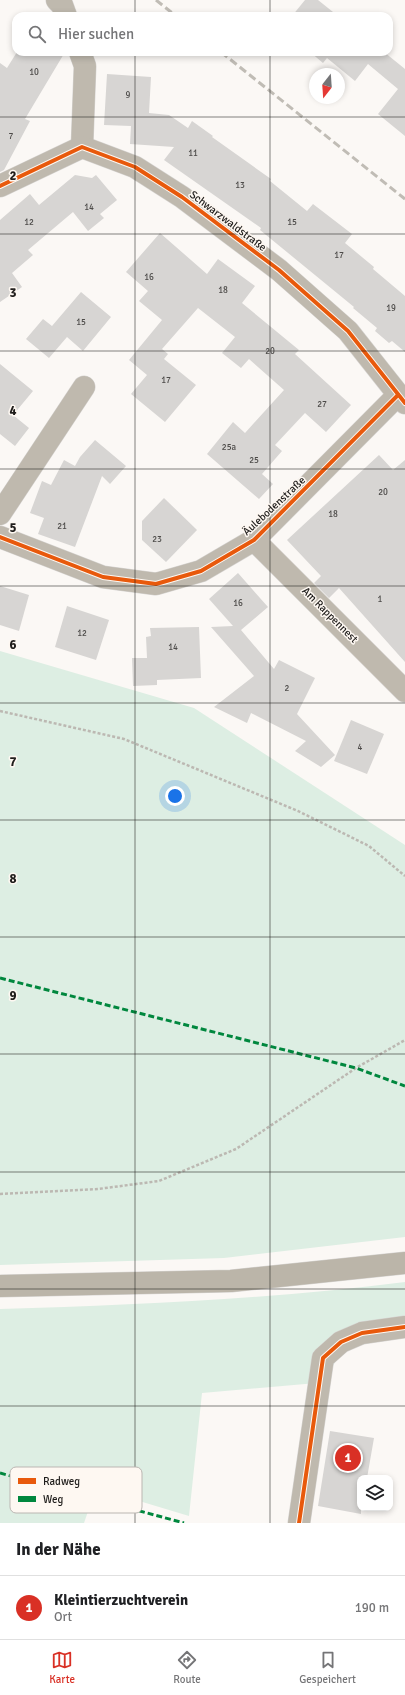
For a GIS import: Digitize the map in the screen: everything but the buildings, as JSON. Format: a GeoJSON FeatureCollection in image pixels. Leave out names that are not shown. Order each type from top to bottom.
{"type":"FeatureCollection","features":[{"type":"Feature","properties":{"kind":"highway"},"geometry":{"type":"LineString","coordinates":[[0,1286],[231,1281],[405,1263]]}},
{"type":"Feature","properties":{"kind":"street"},"geometry":{"type":"LineString","coordinates":[[57,0],[62,5],[65,12]]}},
{"type":"Feature","properties":{"kind":"street"},"geometry":{"type":"LineString","coordinates":[[0,186],[82,148],[85,66],[81,56]]}},
{"type":"Feature","properties":{"kind":"street","name":"Schwarzwaldstraße"},"geometry":{"type":"LineString","coordinates":[[82,148],[134,167],[182,196],[279,270],[348,331],[401,399]]}},
{"type":"Feature","properties":{"kind":"street"},"geometry":{"type":"LineString","coordinates":[[0,514],[84,387]]}},
{"type":"Feature","properties":{"kind":"street","name":"Äulebodenstraße"},"geometry":{"type":"LineString","coordinates":[[0,536],[103,577],[156,584],[201,571],[254,540],[401,399]]}},
{"type":"Feature","properties":{"kind":"street","name":"Am Rappennest"},"geometry":{"type":"LineString","coordinates":[[254,540],[405,691]]}},
{"type":"Feature","properties":{"kind":"street"},"geometry":{"type":"LineString","coordinates":[[299,1523],[323,1358],[341,1342],[362,1333],[405,1327]]}},
{"type":"Feature","properties":{"kind":"path"},"geometry":{"type":"LineString","coordinates":[[0,711],[124,739],[298,811],[369,846],[405,876]]}},
{"type":"Feature","properties":{"kind":"path"},"geometry":{"type":"LineString","coordinates":[[0,1194],[98,1189],[159,1181],[236,1149],[356,1068],[405,1040]]}},
{"type":"Feature","properties":{"kind":"green space"},"geometry":{"type":"Polygon","coordinates":[[[0,651],[194,708],[405,845],[405,1237],[224,1258],[0,1265],[0,651]]]}},
{"type":"Feature","properties":{"kind":"green space"},"geometry":{"type":"Polygon","coordinates":[[[405,1282],[405,1337],[366,1344],[348,1351],[334,1364],[328,1382],[202,1393],[189,1516],[142,1502],[142,1467],[10,1467],[10,1513],[87,1513],[84,1523],[0,1523],[0,1309],[254,1297],[405,1282]]]}},
{"type":"Feature","properties":{"kind":"railway"},"geometry":{"type":"LineString","coordinates":[[156,0],[171,12]]}},
{"type":"Feature","properties":{"kind":"railway"},"geometry":{"type":"LineString","coordinates":[[226,56],[405,199]]}},
{"type":"Feature","properties":{"kind":"marked path"},"geometry":{"type":"LineString","coordinates":[[0,978],[356,1068],[405,1086]]}},
{"type":"Feature","properties":{"kind":"marked path"},"geometry":{"type":"LineString","coordinates":[[0,1473],[10,1476]]}},
{"type":"Feature","properties":{"kind":"marked path"},"geometry":{"type":"LineString","coordinates":[[142,1512],[184,1523]]}},
{"type":"Feature","properties":{"kind":"cycle path"},"geometry":{"type":"LineString","coordinates":[[0,186],[82,147],[135,167],[182,197],[279,270],[348,331],[405,403]]}},
{"type":"Feature","properties":{"kind":"cycle path"},"geometry":{"type":"LineString","coordinates":[[0,537],[103,577],[156,584],[201,571],[254,540],[398,395]]}},
{"type":"Feature","properties":{"kind":"cycle path"},"geometry":{"type":"LineString","coordinates":[[299,1523],[323,1358],[341,1342],[362,1333],[405,1327]]}},
{"type":"Feature","properties":{"kind":"place","name":"Kleintierzuchtverein"},"geometry":{"type":"Point","coordinates":[348,1458]}}]}
